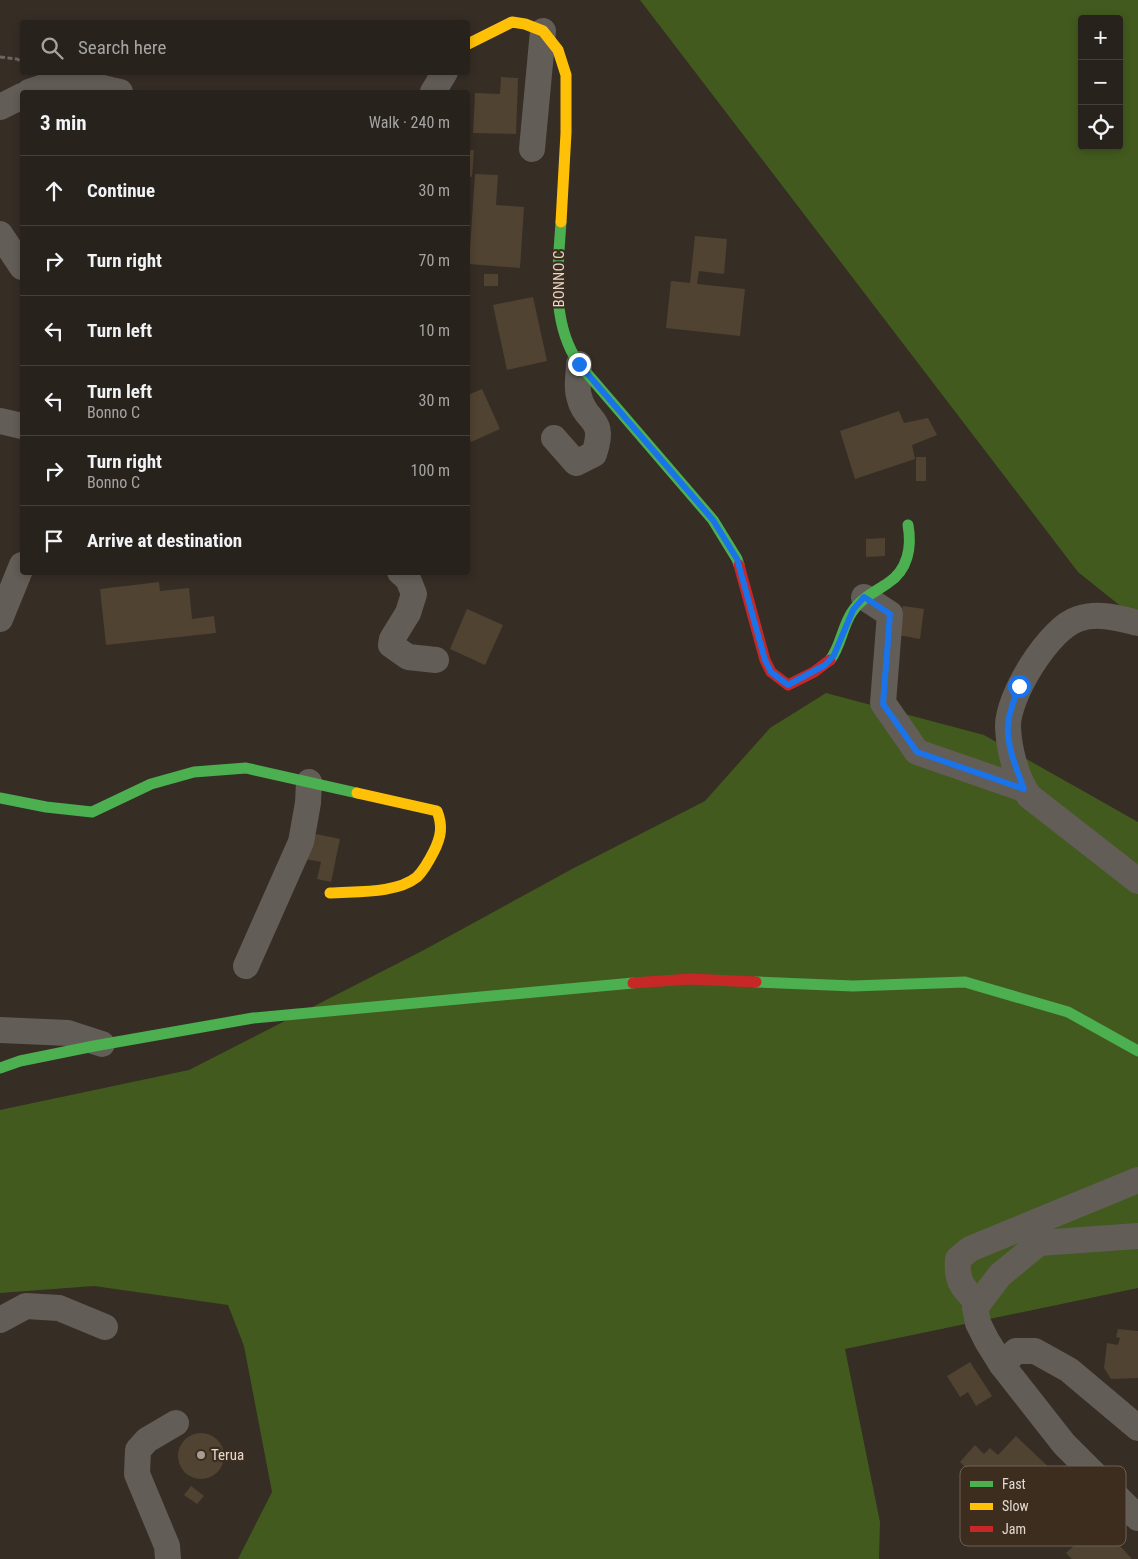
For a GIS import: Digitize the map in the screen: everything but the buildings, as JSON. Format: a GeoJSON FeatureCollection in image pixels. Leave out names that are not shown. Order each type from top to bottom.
{"type":"FeatureCollection","features":[{"type":"Feature","properties":{"kind":"street"},"geometry":{"type":"LineString","coordinates":[[470,43],[512,22],[525,24],[543,32],[532,149]]}},
{"type":"Feature","properties":{"kind":"street","name":"BONNO C"},"geometry":{"type":"LineString","coordinates":[[543,32],[558,50],[566,75],[566,133],[557,279],[558,310],[570,350],[579,364],[713,520],[737,559],[765,660],[771,672],[788,685],[825,665],[834,655],[853,610],[864,597],[890,582],[907,561],[911,538],[908,525]]}},
{"type":"Feature","properties":{"kind":"street"},"geometry":{"type":"LineString","coordinates":[[434,90],[443,75]]}},
{"type":"Feature","properties":{"kind":"street"},"geometry":{"type":"LineString","coordinates":[[35,90],[56,83],[75,82],[111,90]]}},
{"type":"Feature","properties":{"kind":"street"},"geometry":{"type":"LineString","coordinates":[[0,107],[20,97]]}},
{"type":"Feature","properties":{"kind":"street"},"geometry":{"type":"LineString","coordinates":[[0,234],[20,264]]}},
{"type":"Feature","properties":{"kind":"street"},"geometry":{"type":"LineString","coordinates":[[554,438],[576,463],[594,454],[599,440],[597,424],[583,409],[578,395],[579,364]]}},
{"type":"Feature","properties":{"kind":"street"},"geometry":{"type":"LineString","coordinates":[[0,421],[20,426]]}},
{"type":"Feature","properties":{"kind":"street"},"geometry":{"type":"LineString","coordinates":[[0,619],[20,570]]}},
{"type":"Feature","properties":{"kind":"street"},"geometry":{"type":"LineString","coordinates":[[403,575],[408,579],[414,594],[408,613],[392,639],[391,645],[408,657],[436,660]]}},
{"type":"Feature","properties":{"kind":"street"},"geometry":{"type":"LineString","coordinates":[[864,597],[890,614],[883,704],[917,752],[1024,789]]}},
{"type":"Feature","properties":{"kind":"street"},"geometry":{"type":"LineString","coordinates":[[1138,624],[1115,617],[1092,616],[1076,619],[1063,628],[1049,642],[1019,686],[1011,708],[1008,726],[1012,756],[1024,789],[1029,796],[1138,881]]}},
{"type":"Feature","properties":{"kind":"street"},"geometry":{"type":"LineString","coordinates":[[0,798],[46,807],[92,812],[151,784],[194,772],[246,768],[437,811],[443,824],[438,841],[427,865],[414,879],[391,888],[330,893]]}},
{"type":"Feature","properties":{"kind":"street"},"geometry":{"type":"LineString","coordinates":[[246,966],[301,842],[308,803],[309,782]]}},
{"type":"Feature","properties":{"kind":"street"},"geometry":{"type":"LineString","coordinates":[[0,1068],[20,1061],[102,1044],[252,1018],[521,992],[690,979],[853,986],[965,982],[1068,1012],[1138,1051]]}},
{"type":"Feature","properties":{"kind":"street"},"geometry":{"type":"LineString","coordinates":[[0,1030],[68,1033],[102,1044]]}},
{"type":"Feature","properties":{"kind":"street"},"geometry":{"type":"LineString","coordinates":[[978,1303],[961,1286],[957,1270],[958,1259],[970,1249],[1138,1180]]}},
{"type":"Feature","properties":{"kind":"street"},"geometry":{"type":"LineString","coordinates":[[1086,1466],[1064,1444],[1002,1365],[986,1341],[978,1323],[975,1308],[1000,1275],[1039,1243],[1138,1236]]}},
{"type":"Feature","properties":{"kind":"street"},"geometry":{"type":"LineString","coordinates":[[0,1320],[26,1306],[59,1308],[105,1327]]}},
{"type":"Feature","properties":{"kind":"street"},"geometry":{"type":"LineString","coordinates":[[1002,1365],[1016,1351],[1035,1351],[1069,1370],[1138,1428]]}},
{"type":"Feature","properties":{"kind":"street"},"geometry":{"type":"LineString","coordinates":[[168,1559],[167,1546],[137,1474],[138,1450],[147,1440],[176,1423]]}},
{"type":"Feature","properties":{"kind":"street"},"geometry":{"type":"LineString","coordinates":[[1126,1506],[1138,1518]]}},
{"type":"Feature","properties":{"kind":"path"},"geometry":{"type":"LineString","coordinates":[[0,57],[20,61]]}},
{"type":"Feature","properties":{"kind":"green space"},"geometry":{"type":"Polygon","coordinates":[[[640,0],[1138,0],[1138,620],[1078,572],[640,0]]]}},
{"type":"Feature","properties":{"kind":"green space"},"geometry":{"type":"Polygon","coordinates":[[[826,693],[984,735],[1138,822],[1138,1288],[845,1349],[880,1522],[879,1559],[238,1559],[272,1492],[244,1346],[228,1305],[94,1286],[0,1293],[0,1110],[189,1070],[422,951],[572,869],[705,801],[770,728],[826,693]]]}},
{"type":"Feature","properties":{"kind":"traffic: fast"},"geometry":{"type":"LineString","coordinates":[[561,222],[558,295],[564,331],[570,348],[579,364],[713,520],[739,565]]}},
{"type":"Feature","properties":{"kind":"traffic: fast"},"geometry":{"type":"LineString","coordinates":[[830,660],[856,607],[864,599],[895,578],[900,572],[909,550],[908,525]]}},
{"type":"Feature","properties":{"kind":"traffic: fast"},"geometry":{"type":"LineString","coordinates":[[0,798],[46,807],[92,812],[151,784],[194,772],[246,768],[357,793]]}},
{"type":"Feature","properties":{"kind":"traffic: fast"},"geometry":{"type":"LineString","coordinates":[[756,982],[853,986],[965,982],[1068,1012],[1138,1051]]}},
{"type":"Feature","properties":{"kind":"traffic: fast"},"geometry":{"type":"LineString","coordinates":[[0,1068],[20,1061],[94,1046],[253,1018],[633,983]]}},
{"type":"Feature","properties":{"kind":"traffic: slow"},"geometry":{"type":"LineString","coordinates":[[470,43],[512,22],[525,24],[543,31],[558,50],[566,75],[566,133],[561,222]]}},
{"type":"Feature","properties":{"kind":"traffic: slow"},"geometry":{"type":"LineString","coordinates":[[330,893],[375,891],[408,882],[417,877],[424,868],[440,836],[441,827],[437,811],[357,793]]}},
{"type":"Feature","properties":{"kind":"traffic: jam"},"geometry":{"type":"LineString","coordinates":[[739,565],[765,660],[771,672],[788,685],[814,672],[830,660]]}},
{"type":"Feature","properties":{"kind":"traffic: jam"},"geometry":{"type":"LineString","coordinates":[[633,983],[690,979],[756,982]]}},
{"type":"Feature","properties":{"kind":"place","name":"Terua"},"geometry":{"type":"Point","coordinates":[201,1455]}},
{"type":"Feature","properties":{"kind":"route"},"geometry":{"type":"LineString","coordinates":[[579,364],[713,520],[737,559],[765,660],[771,672],[788,685],[825,665],[834,655],[853,610],[864,597],[890,614],[883,704],[917,752],[1024,789],[1012,756],[1008,726],[1011,708],[1019,686]]}}]}
